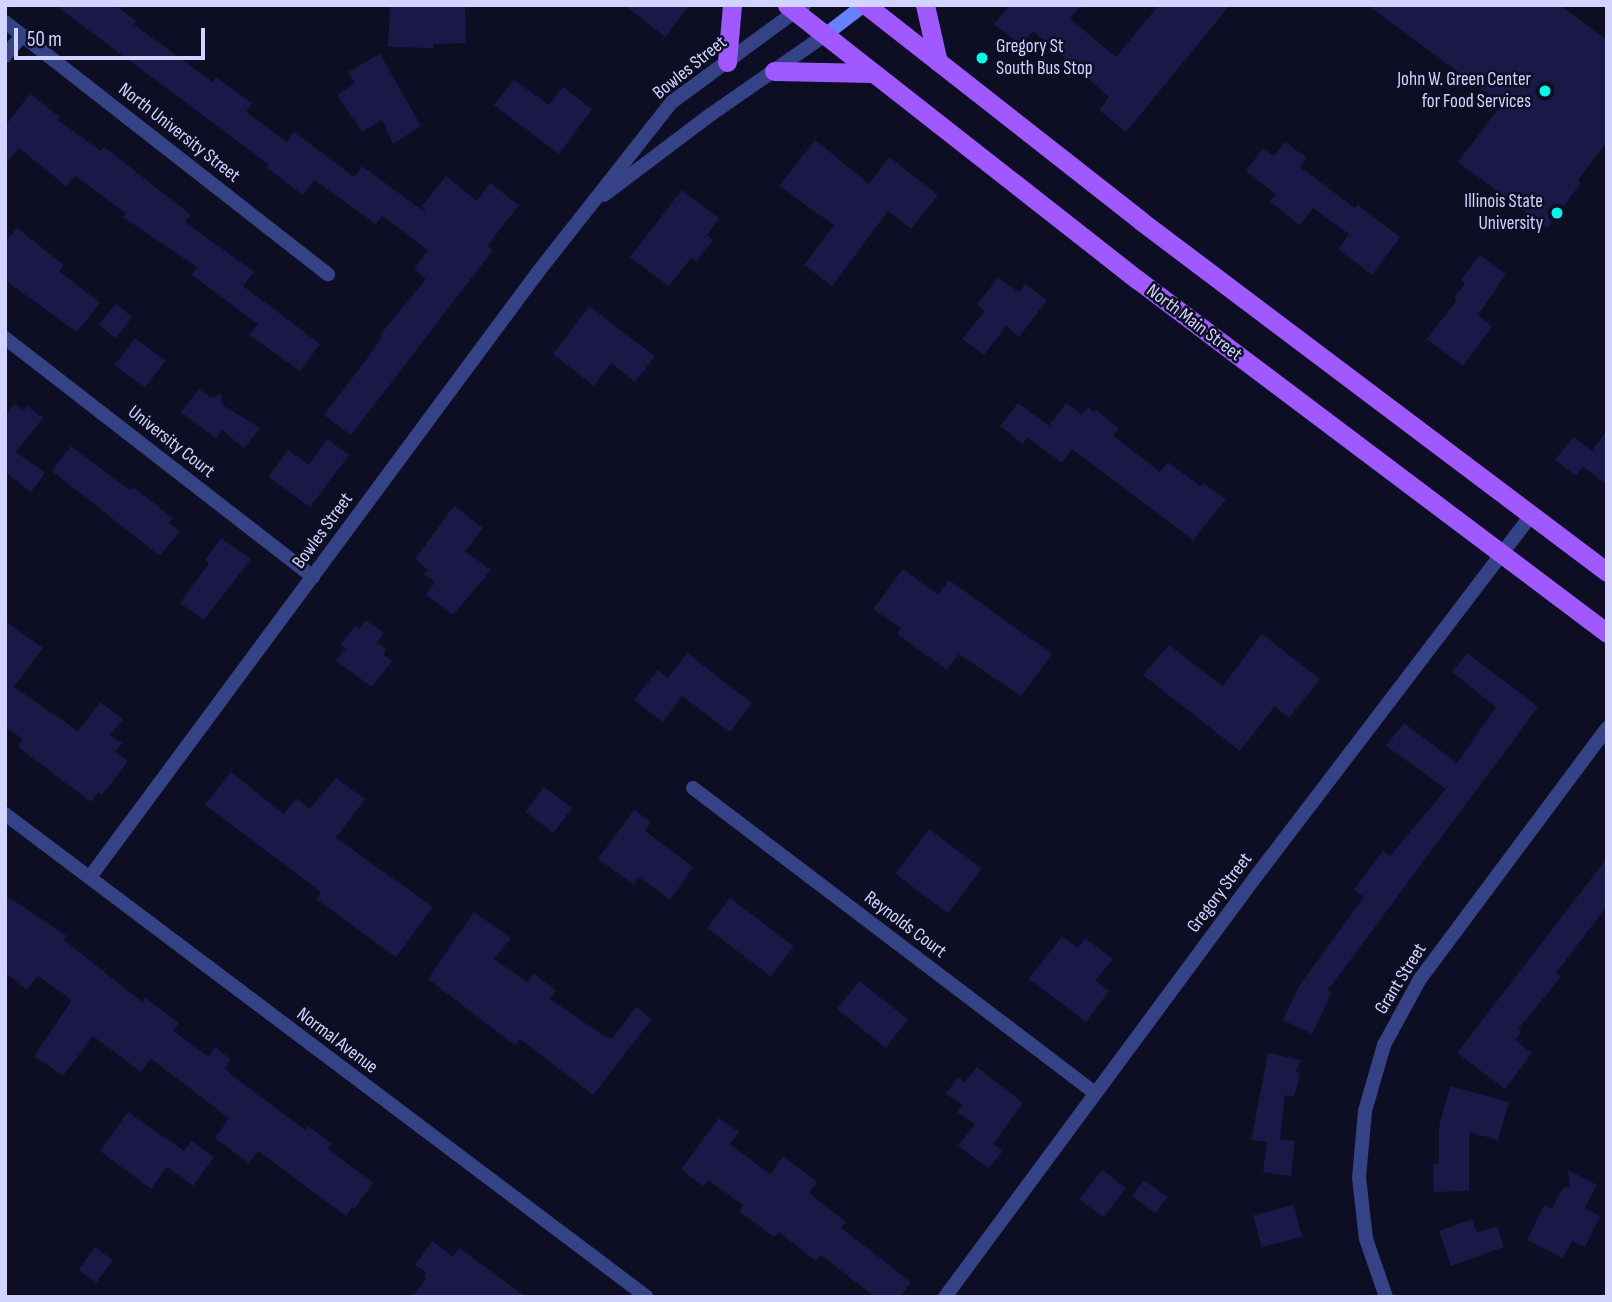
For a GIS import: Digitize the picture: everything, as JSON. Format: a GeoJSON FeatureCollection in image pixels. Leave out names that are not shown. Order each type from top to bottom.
{"type":"FeatureCollection","features":[{"type":"Feature","properties":{"kind":"main road"},"geometry":{"type":"LineString","coordinates":[[727,62],[732,5]]}},
{"type":"Feature","properties":{"kind":"main road"},"geometry":{"type":"LineString","coordinates":[[825,35],[865,5],[1141,221],[1607,572]]}},
{"type":"Feature","properties":{"kind":"main road"},"geometry":{"type":"LineString","coordinates":[[925,5],[938,62]]}},
{"type":"Feature","properties":{"kind":"main road","name":"North Main Street"},"geometry":{"type":"LineString","coordinates":[[795,7],[825,35],[1149,289],[1607,633]]}},
{"type":"Feature","properties":{"kind":"main road"},"geometry":{"type":"LineString","coordinates":[[774,71],[873,73]]}},
{"type":"Feature","properties":{"kind":"street","name":"Bowles Street"},"geometry":{"type":"LineString","coordinates":[[90,877],[587,209],[673,102],[795,7]]}},
{"type":"Feature","properties":{"kind":"street","name":"North University Street"},"geometry":{"type":"LineString","coordinates":[[5,22],[328,274]]}},
{"type":"Feature","properties":{"kind":"street"},"geometry":{"type":"LineString","coordinates":[[5,56],[22,35]]}},
{"type":"Feature","properties":{"kind":"street","name":"Bowles Street"},"geometry":{"type":"LineString","coordinates":[[587,209],[825,35]]}},
{"type":"Feature","properties":{"kind":"street","name":"University Court"},"geometry":{"type":"LineString","coordinates":[[5,338],[313,577]]}},
{"type":"Feature","properties":{"kind":"street","name":"Gregory Street"},"geometry":{"type":"LineString","coordinates":[[945,1297],[1095,1093],[1531,515]]}},
{"type":"Feature","properties":{"kind":"street","name":"Grant Street"},"geometry":{"type":"LineString","coordinates":[[1386,1297],[1366,1239],[1359,1178],[1365,1111],[1384,1045],[1420,979],[1607,728]]}},
{"type":"Feature","properties":{"kind":"street","name":"Reynolds Court"},"geometry":{"type":"LineString","coordinates":[[693,788],[1095,1093]]}},
{"type":"Feature","properties":{"kind":"street","name":"Normal Avenue"},"geometry":{"type":"LineString","coordinates":[[5,814],[647,1297]]}},
{"type":"Feature","properties":{"kind":"building"},"geometry":{"type":"Polygon","coordinates":[[[55,5],[115,5],[136,21],[133,24],[213,82],[216,77],[252,103],[246,112],[287,142],[294,132],[354,177],[362,166],[426,213],[422,206],[446,176],[477,201],[490,183],[519,205],[487,246],[493,250],[351,435],[324,415],[369,356],[382,337],[380,335],[426,279],[414,269],[428,250],[382,216],[376,224],[314,180],[303,195],[267,168],[269,165],[55,5]]]}},
{"type":"Feature","properties":{"kind":"building"},"geometry":{"type":"Polygon","coordinates":[[[390,5],[465,6],[466,43],[433,44],[433,48],[388,47],[390,5]]]}},
{"type":"Feature","properties":{"kind":"building"},"geometry":{"type":"Polygon","coordinates":[[[624,5],[690,5],[665,37],[624,5]]]}},
{"type":"Feature","properties":{"kind":"building"},"geometry":{"type":"Polygon","coordinates":[[[1010,5],[1081,5],[1070,19],[1116,57],[1159,5],[1230,5],[1126,132],[1099,110],[1109,97],[1033,31],[1021,46],[994,24],[1010,5]]]}},
{"type":"Feature","properties":{"kind":"building","name":"Illinois State University"},"geometry":{"type":"Polygon","coordinates":[[[1367,5],[1560,5],[1607,40],[1607,142],[1578,180],[1581,183],[1547,228],[1458,162],[1502,104],[1367,5]]]}},
{"type":"Feature","properties":{"kind":"building"},"geometry":{"type":"Polygon","coordinates":[[[380,54],[421,126],[393,144],[382,120],[362,132],[337,95],[355,83],[348,72],[380,54]]]}},
{"type":"Feature","properties":{"kind":"building"},"geometry":{"type":"Polygon","coordinates":[[[514,80],[549,105],[563,87],[592,109],[559,154],[494,105],[514,80]]]}},
{"type":"Feature","properties":{"kind":"building"},"geometry":{"type":"Polygon","coordinates":[[[30,94],[60,117],[58,120],[101,151],[104,147],[191,215],[185,222],[254,272],[243,286],[320,344],[300,371],[249,335],[258,324],[192,275],[197,267],[123,217],[126,213],[75,176],[66,186],[19,148],[5,164],[5,126],[30,94]]]}},
{"type":"Feature","properties":{"kind":"building"},"geometry":{"type":"Polygon","coordinates":[[[815,140],[869,184],[889,157],[938,195],[911,229],[888,211],[832,286],[804,265],[834,225],[779,186],[815,140]]]}},
{"type":"Feature","properties":{"kind":"building"},"geometry":{"type":"Polygon","coordinates":[[[1285,142],[1307,158],[1300,167],[1355,208],[1358,205],[1400,237],[1372,275],[1338,249],[1349,234],[1313,208],[1300,225],[1270,202],[1276,194],[1246,171],[1263,148],[1274,156],[1285,142]]]}},
{"type":"Feature","properties":{"kind":"building"},"geometry":{"type":"Polygon","coordinates":[[[682,190],[719,218],[707,235],[713,240],[696,261],[691,258],[669,286],[630,257],[682,190]]]}},
{"type":"Feature","properties":{"kind":"building"},"geometry":{"type":"Polygon","coordinates":[[[17,228],[64,265],[59,271],[100,303],[77,332],[5,280],[5,243],[17,228]]]}},
{"type":"Feature","properties":{"kind":"building"},"geometry":{"type":"Polygon","coordinates":[[[1479,255],[1506,274],[1478,315],[1492,327],[1463,366],[1427,339],[1457,300],[1454,298],[1465,283],[1461,280],[1479,255]]]}},
{"type":"Feature","properties":{"kind":"building"},"geometry":{"type":"Polygon","coordinates":[[[998,278],[1019,292],[1025,284],[1047,300],[1019,337],[1006,326],[984,355],[962,339],[985,311],[977,304],[998,278]]]}},
{"type":"Feature","properties":{"kind":"building"},"geometry":{"type":"Polygon","coordinates":[[[116,304],[132,317],[115,338],[99,325],[116,304]]]}},
{"type":"Feature","properties":{"kind":"building"},"geometry":{"type":"Polygon","coordinates":[[[589,306],[655,356],[635,382],[611,363],[594,386],[553,354],[589,306]]]}},
{"type":"Feature","properties":{"kind":"building"},"geometry":{"type":"Polygon","coordinates":[[[135,338],[165,361],[145,388],[115,365],[135,338]]]}},
{"type":"Feature","properties":{"kind":"building"},"geometry":{"type":"Polygon","coordinates":[[[199,389],[211,398],[221,394],[222,405],[260,428],[244,448],[222,430],[216,438],[181,412],[199,389]]]}},
{"type":"Feature","properties":{"kind":"building"},"geometry":{"type":"Polygon","coordinates":[[[1018,403],[1049,426],[1066,403],[1082,415],[1088,407],[1094,413],[1096,410],[1119,428],[1113,436],[1160,472],[1168,462],[1200,486],[1203,483],[1226,499],[1193,540],[1072,449],[1062,463],[1027,437],[1023,444],[1000,426],[1018,403]]]}},
{"type":"Feature","properties":{"kind":"building"},"geometry":{"type":"Polygon","coordinates":[[[15,404],[23,410],[27,406],[43,418],[16,452],[45,473],[31,492],[5,472],[5,415],[15,404]]]}},
{"type":"Feature","properties":{"kind":"building"},"geometry":{"type":"Polygon","coordinates":[[[1607,430],[1607,485],[1583,467],[1576,476],[1555,460],[1573,437],[1592,451],[1607,430]]]}},
{"type":"Feature","properties":{"kind":"building"},"geometry":{"type":"Polygon","coordinates":[[[327,439],[349,455],[310,507],[268,477],[288,450],[309,465],[327,439]]]}},
{"type":"Feature","properties":{"kind":"building"},"geometry":{"type":"Polygon","coordinates":[[[71,446],[130,490],[133,487],[173,518],[169,523],[180,531],[160,556],[52,471],[71,446]]]}},
{"type":"Feature","properties":{"kind":"building"},"geometry":{"type":"Polygon","coordinates":[[[454,506],[483,528],[465,551],[491,570],[453,615],[426,595],[435,582],[424,574],[428,570],[415,559],[454,506]]]}},
{"type":"Feature","properties":{"kind":"building"},"geometry":{"type":"Polygon","coordinates":[[[221,538],[251,559],[204,620],[180,603],[209,563],[205,560],[221,538]]]}},
{"type":"Feature","properties":{"kind":"building"},"geometry":{"type":"Polygon","coordinates":[[[903,569],[938,595],[949,580],[1052,654],[1021,696],[959,654],[947,670],[897,634],[901,628],[873,609],[903,569]]]}},
{"type":"Feature","properties":{"kind":"building"},"geometry":{"type":"Polygon","coordinates":[[[366,620],[384,633],[377,642],[386,649],[383,654],[392,661],[372,687],[336,661],[346,648],[341,644],[355,626],[359,629],[366,620]]]}},
{"type":"Feature","properties":{"kind":"building"},"geometry":{"type":"Polygon","coordinates":[[[5,621],[43,648],[14,687],[78,731],[100,702],[123,719],[110,735],[122,743],[115,752],[128,761],[102,795],[98,792],[91,802],[18,747],[23,739],[5,727],[5,621]]]}},
{"type":"Feature","properties":{"kind":"building"},"geometry":{"type":"Polygon","coordinates":[[[1262,634],[1320,679],[1289,718],[1275,706],[1240,751],[1143,675],[1169,645],[1223,686],[1262,634]]]}},
{"type":"Feature","properties":{"kind":"building"},"geometry":{"type":"Polygon","coordinates":[[[687,653],[752,703],[730,732],[682,696],[663,722],[634,700],[658,670],[668,678],[687,653]]]}},
{"type":"Feature","properties":{"kind":"building"},"geometry":{"type":"Polygon","coordinates":[[[1467,653],[1538,707],[1328,990],[1332,992],[1312,1034],[1283,1020],[1299,986],[1364,897],[1354,890],[1383,851],[1390,856],[1446,789],[1386,746],[1404,723],[1457,763],[1496,707],[1452,672],[1467,653]]]}},
{"type":"Feature","properties":{"kind":"building"},"geometry":{"type":"Polygon","coordinates":[[[231,772],[284,814],[296,798],[310,809],[336,778],[365,799],[336,838],[433,907],[396,957],[316,899],[321,892],[205,805],[231,772]]]}},
{"type":"Feature","properties":{"kind":"building"},"geometry":{"type":"Polygon","coordinates":[[[544,787],[572,808],[553,833],[525,812],[544,787]]]}},
{"type":"Feature","properties":{"kind":"building"},"geometry":{"type":"Polygon","coordinates":[[[634,810],[651,822],[645,831],[693,867],[670,900],[639,877],[633,884],[598,859],[634,810]]]}},
{"type":"Feature","properties":{"kind":"building"},"geometry":{"type":"Polygon","coordinates":[[[929,829],[982,869],[948,913],[895,874],[929,829]]]}},
{"type":"Feature","properties":{"kind":"building"},"geometry":{"type":"Polygon","coordinates":[[[1607,858],[1607,906],[1556,973],[1561,977],[1518,1029],[1521,1032],[1515,1040],[1532,1053],[1505,1089],[1457,1053],[1607,858]]]}},
{"type":"Feature","properties":{"kind":"building"},"geometry":{"type":"Polygon","coordinates":[[[5,895],[67,936],[64,940],[142,1002],[146,998],[179,1023],[173,1031],[209,1057],[215,1047],[231,1059],[225,1068],[231,1075],[305,1130],[308,1126],[332,1144],[328,1149],[373,1183],[354,1209],[352,1207],[346,1216],[258,1151],[249,1163],[215,1138],[229,1118],[151,1059],[141,1072],[93,1036],[63,1076],[34,1056],[72,1000],[38,976],[27,990],[5,973],[5,895]]]}},
{"type":"Feature","properties":{"kind":"building"},"geometry":{"type":"Polygon","coordinates":[[[730,898],[794,946],[771,976],[707,928],[730,898]]]}},
{"type":"Feature","properties":{"kind":"building"},"geometry":{"type":"Polygon","coordinates":[[[474,912],[511,938],[494,959],[527,982],[534,974],[556,991],[550,999],[604,1036],[612,1039],[636,1007],[652,1019],[593,1095],[520,1039],[515,1045],[428,979],[474,912]]]}},
{"type":"Feature","properties":{"kind":"building"},"geometry":{"type":"Polygon","coordinates":[[[1062,936],[1078,948],[1085,938],[1113,959],[1095,981],[1109,991],[1086,1022],[1029,979],[1062,936]]]}},
{"type":"Feature","properties":{"kind":"building"},"geometry":{"type":"Polygon","coordinates":[[[859,981],[908,1019],[886,1048],[837,1009],[859,981]]]}},
{"type":"Feature","properties":{"kind":"building"},"geometry":{"type":"Polygon","coordinates":[[[1268,1053],[1301,1060],[1295,1072],[1300,1073],[1294,1097],[1285,1095],[1280,1139],[1295,1141],[1291,1176],[1263,1172],[1267,1142],[1251,1140],[1268,1053]]]}},
{"type":"Feature","properties":{"kind":"building"},"geometry":{"type":"Polygon","coordinates":[[[977,1067],[1023,1103],[993,1144],[1003,1151],[989,1168],[958,1146],[975,1124],[957,1112],[963,1105],[946,1094],[958,1077],[965,1082],[977,1067]]]}},
{"type":"Feature","properties":{"kind":"building"},"geometry":{"type":"Polygon","coordinates":[[[1450,1086],[1509,1102],[1498,1140],[1469,1132],[1469,1191],[1434,1192],[1433,1164],[1439,1164],[1439,1127],[1450,1086]]]}},
{"type":"Feature","properties":{"kind":"building"},"geometry":{"type":"Polygon","coordinates":[[[128,1112],[184,1151],[192,1141],[214,1157],[193,1186],[167,1167],[151,1189],[100,1151],[128,1112]]]}},
{"type":"Feature","properties":{"kind":"building"},"geometry":{"type":"Polygon","coordinates":[[[719,1118],[739,1132],[730,1144],[770,1174],[783,1156],[817,1182],[809,1193],[846,1222],[841,1228],[911,1282],[900,1297],[875,1297],[821,1255],[816,1261],[779,1232],[774,1237],[739,1211],[743,1205],[708,1180],[703,1186],[681,1169],[719,1118]]]}},
{"type":"Feature","properties":{"kind":"building"},"geometry":{"type":"Polygon","coordinates":[[[1102,1170],[1126,1188],[1104,1218],[1080,1200],[1102,1170]]]}},
{"type":"Feature","properties":{"kind":"building"},"geometry":{"type":"Polygon","coordinates":[[[1568,1170],[1597,1185],[1585,1208],[1600,1216],[1585,1247],[1572,1241],[1563,1258],[1527,1240],[1544,1205],[1552,1209],[1562,1189],[1570,1186],[1568,1170]]]}},
{"type":"Feature","properties":{"kind":"building"},"geometry":{"type":"Polygon","coordinates":[[[1144,1180],[1167,1197],[1156,1213],[1132,1196],[1144,1180]]]}},
{"type":"Feature","properties":{"kind":"building"},"geometry":{"type":"Polygon","coordinates":[[[1294,1205],[1302,1237],[1261,1247],[1253,1215],[1294,1205]]]}},
{"type":"Feature","properties":{"kind":"building"},"geometry":{"type":"Polygon","coordinates":[[[1472,1219],[1477,1233],[1497,1226],[1504,1247],[1451,1266],[1439,1231],[1472,1219]]]}},
{"type":"Feature","properties":{"kind":"building"},"geometry":{"type":"Polygon","coordinates":[[[432,1241],[453,1257],[459,1248],[526,1297],[412,1297],[427,1278],[424,1276],[426,1272],[415,1265],[432,1241]]]}},
{"type":"Feature","properties":{"kind":"building"},"geometry":{"type":"Polygon","coordinates":[[[95,1247],[113,1260],[96,1283],[79,1270],[95,1247]]]}},
{"type":"Feature","properties":{"kind":"place","name":"Gregory St South Bus Stop"},"geometry":{"type":"Point","coordinates":[982,58]}},
{"type":"Feature","properties":{"kind":"place","name":"John W. Green Center for Food Services"},"geometry":{"type":"Point","coordinates":[1545,91]}},
{"type":"Feature","properties":{"kind":"place","name":"Illinois State University"},"geometry":{"type":"Point","coordinates":[1557,213]}}]}
